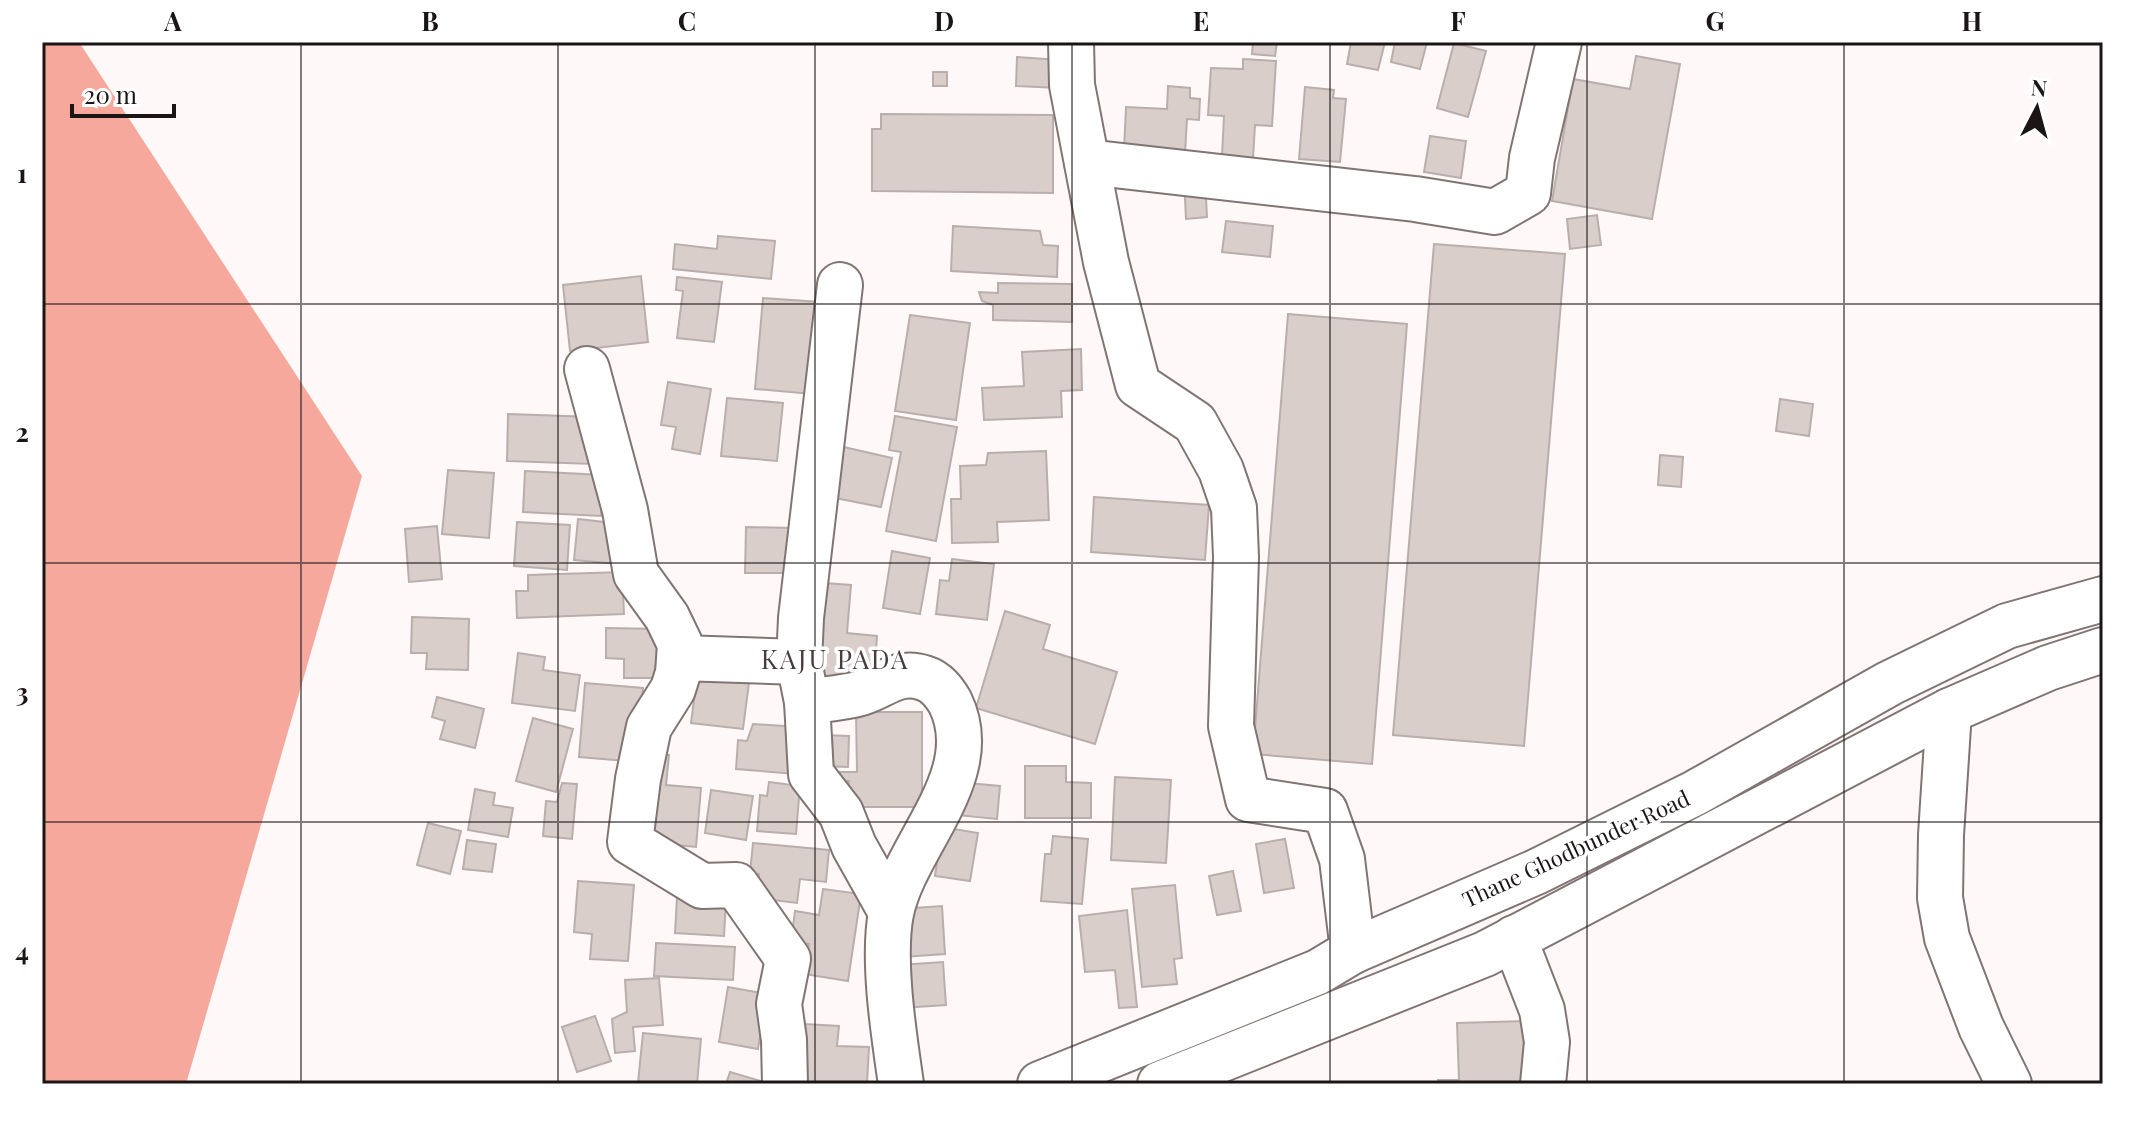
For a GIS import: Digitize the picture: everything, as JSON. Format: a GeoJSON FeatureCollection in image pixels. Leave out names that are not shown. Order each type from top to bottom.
{"type":"FeatureCollection","features":[{"type":"Feature","properties":{"kind":"street"},"geometry":{"type":"LineString","coordinates":[[1071,42],[1072,85],[1106,262],[1138,385],[1195,423],[1221,470],[1234,508],[1236,557],[1231,726],[1248,799],[1325,811],[1342,859],[1353,951]]}},
{"type":"Feature","properties":{"kind":"street"},"geometry":{"type":"LineString","coordinates":[[1087,162],[1415,199],[1495,212],[1528,193],[1532,158],[1559,42]]}},
{"type":"Feature","properties":{"kind":"street"},"geometry":{"type":"LineString","coordinates":[[840,285],[801,618],[803,682],[811,774],[841,813],[854,846],[891,912]]}},
{"type":"Feature","properties":{"kind":"street"},"geometry":{"type":"LineString","coordinates":[[587,369],[625,510],[636,574],[676,631],[680,658],[673,689],[649,727],[630,842],[702,886],[736,885],[788,959],[779,1004],[785,1084]]}},
{"type":"Feature","properties":{"kind":"street","name":"Thane Ghodbunder Road"},"geometry":{"type":"LineString","coordinates":[[1040,1084],[1318,972],[1353,951],[1536,872],[1695,793],[1890,683],[2007,626],[2103,599]]}},
{"type":"Feature","properties":{"kind":"street","name":"Thane Ghodbunder Road"},"geometry":{"type":"LineString","coordinates":[[1160,1084],[1485,954],[1949,711],[2048,668],[2103,650]]}},
{"type":"Feature","properties":{"kind":"street"},"geometry":{"type":"LineString","coordinates":[[680,658],[863,693],[898,675],[925,678],[943,689],[955,713],[961,747],[954,775],[891,912],[889,951],[894,1035],[901,1084]]}},
{"type":"Feature","properties":{"kind":"street"},"geometry":{"type":"LineString","coordinates":[[1949,711],[1940,898],[1947,938],[1981,1027],[2009,1084]]}},
{"type":"Feature","properties":{"kind":"street"},"geometry":{"type":"LineString","coordinates":[[1514,938],[1542,1010],[1547,1042],[1543,1084]]}},
{"type":"Feature","properties":{"kind":"shaded area"},"geometry":{"type":"Polygon","coordinates":[[[42,42],[79,42],[362,476],[186,1084],[42,1084],[42,42]]]}},
{"type":"Feature","properties":{"kind":"building"},"geometry":{"type":"Polygon","coordinates":[[[1253,42],[1277,42],[1275,56],[1252,54],[1253,42]]]}},
{"type":"Feature","properties":{"kind":"building"},"geometry":{"type":"Polygon","coordinates":[[[1351,42],[1385,42],[1378,70],[1347,64],[1351,42]]]}},
{"type":"Feature","properties":{"kind":"building"},"geometry":{"type":"Polygon","coordinates":[[[1395,42],[1427,42],[1420,69],[1391,62],[1395,42]]]}},
{"type":"Feature","properties":{"kind":"building"},"geometry":{"type":"Polygon","coordinates":[[[1454,43],[1486,51],[1468,117],[1437,108],[1454,43]]]}},
{"type":"Feature","properties":{"kind":"building"},"geometry":{"type":"Polygon","coordinates":[[[1636,56],[1680,64],[1652,219],[1552,201],[1573,79],[1630,89],[1636,56]]]}},
{"type":"Feature","properties":{"kind":"building"},"geometry":{"type":"Polygon","coordinates":[[[1017,57],[1059,60],[1058,88],[1016,86],[1017,57]]]}},
{"type":"Feature","properties":{"kind":"building"},"geometry":{"type":"Polygon","coordinates":[[[1243,59],[1276,61],[1272,126],[1255,125],[1253,158],[1222,156],[1224,116],[1208,115],[1211,68],[1243,69],[1243,59]]]}},
{"type":"Feature","properties":{"kind":"building"},"geometry":{"type":"Polygon","coordinates":[[[933,72],[947,72],[947,86],[933,86],[933,72]]]}},
{"type":"Feature","properties":{"kind":"building"},"geometry":{"type":"Polygon","coordinates":[[[1168,86],[1190,88],[1190,98],[1200,99],[1199,120],[1187,119],[1185,153],[1124,150],[1126,107],[1167,109],[1168,86]]]}},
{"type":"Feature","properties":{"kind":"building"},"geometry":{"type":"Polygon","coordinates":[[[1305,87],[1334,90],[1333,98],[1346,99],[1340,162],[1299,159],[1305,87]]]}},
{"type":"Feature","properties":{"kind":"building"},"geometry":{"type":"Polygon","coordinates":[[[881,114],[1053,115],[1053,193],[872,191],[872,129],[881,129],[881,114]]]}},
{"type":"Feature","properties":{"kind":"building"},"geometry":{"type":"Polygon","coordinates":[[[1430,136],[1466,141],[1461,178],[1424,172],[1430,136]]]}},
{"type":"Feature","properties":{"kind":"building"},"geometry":{"type":"Polygon","coordinates":[[[1205,178],[1207,217],[1186,219],[1184,179],[1205,178]]]}},
{"type":"Feature","properties":{"kind":"building"},"geometry":{"type":"Polygon","coordinates":[[[1597,215],[1601,245],[1570,249],[1567,219],[1597,215]]]}},
{"type":"Feature","properties":{"kind":"building"},"geometry":{"type":"Polygon","coordinates":[[[1226,221],[1273,226],[1270,257],[1222,252],[1226,221]]]}},
{"type":"Feature","properties":{"kind":"building"},"geometry":{"type":"Polygon","coordinates":[[[953,226],[1040,231],[1043,245],[1058,246],[1057,277],[951,271],[953,226]]]}},
{"type":"Feature","properties":{"kind":"building"},"geometry":{"type":"Polygon","coordinates":[[[718,236],[775,241],[771,279],[673,269],[675,244],[717,249],[718,236]]]}},
{"type":"Feature","properties":{"kind":"building"},"geometry":{"type":"Polygon","coordinates":[[[1434,244],[1565,254],[1524,746],[1393,735],[1434,244]]]}},
{"type":"Feature","properties":{"kind":"building"},"geometry":{"type":"Polygon","coordinates":[[[641,276],[648,342],[570,351],[563,285],[641,276]]]}},
{"type":"Feature","properties":{"kind":"building"},"geometry":{"type":"Polygon","coordinates":[[[677,277],[722,282],[714,342],[677,338],[683,291],[676,290],[677,277]]]}},
{"type":"Feature","properties":{"kind":"building"},"geometry":{"type":"Polygon","coordinates":[[[998,283],[1072,284],[1072,322],[993,320],[993,305],[982,301],[979,292],[998,293],[998,283]]]}},
{"type":"Feature","properties":{"kind":"building"},"geometry":{"type":"Polygon","coordinates":[[[763,298],[820,302],[812,394],[755,389],[763,298]]]}},
{"type":"Feature","properties":{"kind":"building"},"geometry":{"type":"Polygon","coordinates":[[[1288,314],[1407,324],[1372,764],[1253,754],[1288,314]]]}},
{"type":"Feature","properties":{"kind":"building"},"geometry":{"type":"Polygon","coordinates":[[[910,315],[970,323],[956,420],[895,411],[910,315]]]}},
{"type":"Feature","properties":{"kind":"building"},"geometry":{"type":"Polygon","coordinates":[[[1081,349],[1082,390],[1061,391],[1062,417],[984,420],[982,388],[1024,386],[1022,352],[1081,349]]]}},
{"type":"Feature","properties":{"kind":"building"},"geometry":{"type":"Polygon","coordinates":[[[668,382],[711,389],[700,454],[672,449],[676,427],[661,425],[668,382]]]}},
{"type":"Feature","properties":{"kind":"building"},"geometry":{"type":"Polygon","coordinates":[[[727,398],[783,403],[777,461],[721,456],[727,398]]]}},
{"type":"Feature","properties":{"kind":"building"},"geometry":{"type":"Polygon","coordinates":[[[1780,399],[1813,404],[1809,436],[1776,431],[1780,399]]]}},
{"type":"Feature","properties":{"kind":"building"},"geometry":{"type":"Polygon","coordinates":[[[508,414],[594,417],[593,464],[507,461],[508,414]]]}},
{"type":"Feature","properties":{"kind":"building"},"geometry":{"type":"Polygon","coordinates":[[[895,416],[957,427],[936,541],[886,531],[901,452],[889,450],[895,416]]]}},
{"type":"Feature","properties":{"kind":"building"},"geometry":{"type":"Polygon","coordinates":[[[835,445],[892,458],[881,507],[835,498],[841,473],[829,471],[835,445]]]}},
{"type":"Feature","properties":{"kind":"building"},"geometry":{"type":"Polygon","coordinates":[[[1046,451],[1049,520],[997,522],[998,542],[952,543],[951,499],[961,499],[960,466],[986,465],[988,453],[1046,451]]]}},
{"type":"Feature","properties":{"kind":"building"},"geometry":{"type":"Polygon","coordinates":[[[1660,455],[1683,457],[1681,487],[1658,485],[1660,455]]]}},
{"type":"Feature","properties":{"kind":"building"},"geometry":{"type":"Polygon","coordinates":[[[448,470],[494,473],[489,538],[442,534],[448,470]]]}},
{"type":"Feature","properties":{"kind":"building"},"geometry":{"type":"Polygon","coordinates":[[[525,471],[603,475],[601,516],[523,512],[525,471]]]}},
{"type":"Feature","properties":{"kind":"building"},"geometry":{"type":"Polygon","coordinates":[[[1094,497],[1209,505],[1205,560],[1091,552],[1094,497]]]}},
{"type":"Feature","properties":{"kind":"building"},"geometry":{"type":"Polygon","coordinates":[[[578,519],[622,524],[619,564],[574,560],[578,519]]]}},
{"type":"Feature","properties":{"kind":"building"},"geometry":{"type":"Polygon","coordinates":[[[517,522],[570,525],[567,570],[514,566],[517,522]]]}},
{"type":"Feature","properties":{"kind":"building"},"geometry":{"type":"Polygon","coordinates":[[[437,526],[442,579],[409,582],[405,529],[437,526]]]}},
{"type":"Feature","properties":{"kind":"building"},"geometry":{"type":"Polygon","coordinates":[[[746,527],[793,528],[792,573],[745,573],[746,527]]]}},
{"type":"Feature","properties":{"kind":"building"},"geometry":{"type":"Polygon","coordinates":[[[892,551],[930,558],[920,614],[883,608],[892,551]]]}},
{"type":"Feature","properties":{"kind":"building"},"geometry":{"type":"Polygon","coordinates":[[[952,559],[994,564],[987,620],[936,614],[940,580],[949,581],[952,559]]]}},
{"type":"Feature","properties":{"kind":"building"},"geometry":{"type":"Polygon","coordinates":[[[622,572],[624,614],[517,618],[516,591],[528,591],[528,575],[622,572]]]}},
{"type":"Feature","properties":{"kind":"building"},"geometry":{"type":"Polygon","coordinates":[[[811,582],[851,585],[847,633],[877,636],[874,681],[804,676],[811,582]]]}},
{"type":"Feature","properties":{"kind":"building"},"geometry":{"type":"Polygon","coordinates":[[[1005,611],[1050,625],[1043,649],[1117,672],[1095,744],[976,708],[1005,611]]]}},
{"type":"Feature","properties":{"kind":"building"},"geometry":{"type":"Polygon","coordinates":[[[412,617],[469,619],[468,670],[426,669],[427,653],[411,653],[412,617]]]}},
{"type":"Feature","properties":{"kind":"building"},"geometry":{"type":"Polygon","coordinates":[[[606,628],[660,629],[660,678],[624,678],[624,659],[606,658],[606,628]]]}},
{"type":"Feature","properties":{"kind":"building"},"geometry":{"type":"Polygon","coordinates":[[[518,653],[545,657],[543,670],[580,675],[575,711],[512,703],[518,653]]]}},
{"type":"Feature","properties":{"kind":"building"},"geometry":{"type":"Polygon","coordinates":[[[697,677],[749,683],[743,729],[691,723],[697,677]]]}},
{"type":"Feature","properties":{"kind":"building"},"geometry":{"type":"Polygon","coordinates":[[[585,683],[643,688],[638,762],[579,757],[585,683]]]}},
{"type":"Feature","properties":{"kind":"building"},"geometry":{"type":"Polygon","coordinates":[[[437,697],[484,709],[475,748],[440,739],[445,721],[432,717],[437,697]]]}},
{"type":"Feature","properties":{"kind":"building"},"geometry":{"type":"Polygon","coordinates":[[[856,712],[922,712],[922,807],[849,807],[849,781],[830,781],[830,772],[857,772],[856,712]]]}},
{"type":"Feature","properties":{"kind":"building"},"geometry":{"type":"Polygon","coordinates":[[[533,718],[573,729],[556,792],[516,781],[533,718]]]}},
{"type":"Feature","properties":{"kind":"building"},"geometry":{"type":"Polygon","coordinates":[[[753,724],[799,727],[796,774],[736,769],[738,740],[747,741],[753,724]]]}},
{"type":"Feature","properties":{"kind":"building"},"geometry":{"type":"Polygon","coordinates":[[[822,735],[849,736],[848,767],[821,766],[822,735]]]}},
{"type":"Feature","properties":{"kind":"building"},"geometry":{"type":"Polygon","coordinates":[[[652,754],[669,755],[666,785],[701,788],[696,847],[644,842],[652,754]]]}},
{"type":"Feature","properties":{"kind":"building"},"geometry":{"type":"Polygon","coordinates":[[[1025,766],[1066,766],[1066,782],[1091,783],[1091,818],[1025,818],[1025,766]]]}},
{"type":"Feature","properties":{"kind":"building"},"geometry":{"type":"Polygon","coordinates":[[[1115,777],[1171,780],[1166,863],[1111,860],[1115,777]]]}},
{"type":"Feature","properties":{"kind":"building"},"geometry":{"type":"Polygon","coordinates":[[[769,782],[800,786],[796,834],[757,831],[760,795],[767,796],[769,782]]]}},
{"type":"Feature","properties":{"kind":"building"},"geometry":{"type":"Polygon","coordinates":[[[562,783],[577,784],[572,839],[543,836],[546,801],[557,802],[562,783]]]}},
{"type":"Feature","properties":{"kind":"building"},"geometry":{"type":"Polygon","coordinates":[[[967,783],[1000,786],[997,819],[956,815],[967,783]]]}},
{"type":"Feature","properties":{"kind":"building"},"geometry":{"type":"Polygon","coordinates":[[[475,789],[495,793],[493,805],[513,808],[508,837],[468,830],[475,789]]]}},
{"type":"Feature","properties":{"kind":"building"},"geometry":{"type":"Polygon","coordinates":[[[711,790],[753,796],[746,840],[705,833],[711,790]]]}},
{"type":"Feature","properties":{"kind":"building"},"geometry":{"type":"Polygon","coordinates":[[[428,823],[461,831],[450,874],[417,865],[428,823]]]}},
{"type":"Feature","properties":{"kind":"building"},"geometry":{"type":"Polygon","coordinates":[[[942,827],[978,833],[970,881],[935,876],[942,827]]]}},
{"type":"Feature","properties":{"kind":"building"},"geometry":{"type":"Polygon","coordinates":[[[1053,836],[1088,839],[1082,904],[1041,901],[1045,854],[1051,854],[1053,836]]]}},
{"type":"Feature","properties":{"kind":"building"},"geometry":{"type":"Polygon","coordinates":[[[1285,839],[1294,888],[1264,893],[1256,844],[1285,839]]]}},
{"type":"Feature","properties":{"kind":"building"},"geometry":{"type":"Polygon","coordinates":[[[467,840],[496,844],[492,872],[463,869],[467,840]]]}},
{"type":"Feature","properties":{"kind":"building"},"geometry":{"type":"Polygon","coordinates":[[[753,843],[829,850],[826,882],[800,879],[797,903],[756,898],[759,874],[750,873],[753,843]]]}},
{"type":"Feature","properties":{"kind":"building"},"geometry":{"type":"Polygon","coordinates":[[[1233,871],[1241,911],[1217,915],[1209,876],[1233,871]]]}},
{"type":"Feature","properties":{"kind":"building"},"geometry":{"type":"Polygon","coordinates":[[[578,881],[634,885],[628,961],[590,959],[592,934],[574,932],[578,881]]]}},
{"type":"Feature","properties":{"kind":"building"},"geometry":{"type":"Polygon","coordinates":[[[1175,885],[1182,958],[1174,959],[1177,984],[1142,987],[1132,889],[1175,885]]]}},
{"type":"Feature","properties":{"kind":"building"},"geometry":{"type":"Polygon","coordinates":[[[823,889],[861,894],[848,981],[804,974],[809,944],[791,942],[795,911],[819,915],[823,889]]]}},
{"type":"Feature","properties":{"kind":"building"},"geometry":{"type":"Polygon","coordinates":[[[677,897],[726,900],[724,936],[675,933],[677,897]]]}},
{"type":"Feature","properties":{"kind":"building"},"geometry":{"type":"Polygon","coordinates":[[[942,906],[945,954],[903,957],[900,909],[942,906]]]}},
{"type":"Feature","properties":{"kind":"building"},"geometry":{"type":"Polygon","coordinates":[[[1127,910],[1137,1007],[1119,1008],[1115,970],[1085,972],[1079,916],[1127,910]]]}},
{"type":"Feature","properties":{"kind":"building"},"geometry":{"type":"Polygon","coordinates":[[[656,943],[735,947],[733,980],[654,976],[656,943]]]}},
{"type":"Feature","properties":{"kind":"building"},"geometry":{"type":"Polygon","coordinates":[[[943,962],[946,1005],[902,1008],[899,965],[943,962]]]}},
{"type":"Feature","properties":{"kind":"building"},"geometry":{"type":"Polygon","coordinates":[[[659,978],[663,1025],[633,1027],[635,1051],[615,1053],[612,1019],[627,1012],[625,980],[659,978]]]}},
{"type":"Feature","properties":{"kind":"building"},"geometry":{"type":"Polygon","coordinates":[[[728,987],[767,994],[758,1049],[719,1042],[728,987]]]}},
{"type":"Feature","properties":{"kind":"building"},"geometry":{"type":"Polygon","coordinates":[[[595,1016],[611,1061],[577,1072],[562,1027],[595,1016]]]}},
{"type":"Feature","properties":{"kind":"building"},"geometry":{"type":"Polygon","coordinates":[[[1525,1021],[1526,1084],[1438,1084],[1438,1080],[1459,1080],[1457,1023],[1525,1021]]]}},
{"type":"Feature","properties":{"kind":"building"},"geometry":{"type":"Polygon","coordinates":[[[804,1024],[839,1026],[837,1046],[869,1047],[867,1084],[801,1082],[804,1024]]]}},
{"type":"Feature","properties":{"kind":"building"},"geometry":{"type":"Polygon","coordinates":[[[643,1033],[701,1039],[697,1084],[638,1083],[643,1033]]]}},
{"type":"Feature","properties":{"kind":"building"},"geometry":{"type":"Polygon","coordinates":[[[730,1072],[771,1084],[726,1084],[730,1072]]]}},
{"type":"Feature","properties":{"kind":"district","name":"KAJU PADA"},"geometry":{"type":"Point","coordinates":[835,660]}}]}
